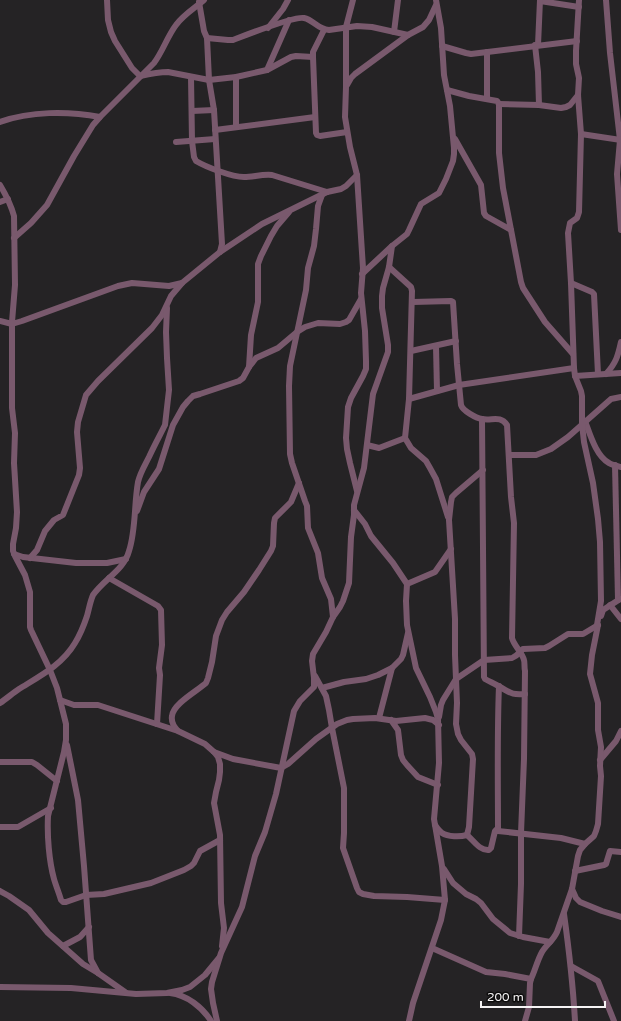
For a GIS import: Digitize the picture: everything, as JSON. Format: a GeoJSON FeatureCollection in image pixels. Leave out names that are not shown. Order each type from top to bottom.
{"type":"FeatureCollection","features":[{"type":"Feature","properties":{"kind":"street"},"geometry":{"type":"LineString","coordinates":[[107,0],[108,20],[111,32],[132,68],[140,76]]}},
{"type":"Feature","properties":{"kind":"street"},"geometry":{"type":"LineString","coordinates":[[267,28],[283,9],[288,0]]}},
{"type":"Feature","properties":{"kind":"street"},"geometry":{"type":"LineString","coordinates":[[353,0],[346,27],[346,87],[344,110],[347,132],[357,175],[363,260],[360,293],[365,331],[366,369],[348,407],[346,438],[348,456],[358,492]]}},
{"type":"Feature","properties":{"kind":"street"},"geometry":{"type":"LineString","coordinates":[[394,32],[398,0]]}},
{"type":"Feature","properties":{"kind":"street"},"geometry":{"type":"LineString","coordinates":[[606,0],[610,54],[621,140],[617,174],[621,230]]}},
{"type":"Feature","properties":{"kind":"street"},"geometry":{"type":"LineString","coordinates":[[14,238],[31,223],[47,205],[93,125],[158,57],[176,24],[201,1]]}},
{"type":"Feature","properties":{"kind":"street"},"geometry":{"type":"LineString","coordinates":[[201,1],[204,31],[208,38],[209,80],[214,110],[222,244],[220,252]]}},
{"type":"Feature","properties":{"kind":"street"},"geometry":{"type":"LineString","coordinates":[[525,1021],[529,1007],[531,979],[542,952],[555,937],[572,889],[580,850],[594,836],[596,831],[598,824],[601,780],[601,747],[598,730],[598,703],[590,674],[601,601],[600,542],[598,518],[585,449],[582,396],[575,376],[574,368],[568,233],[570,223],[577,218],[579,212],[581,134],[578,95],[579,78],[576,64],[579,3],[540,1],[537,45],[539,105]]}},
{"type":"Feature","properties":{"kind":"street"},"geometry":{"type":"LineString","coordinates":[[346,87],[355,74],[427,23],[436,3]]}},
{"type":"Feature","properties":{"kind":"street"},"geometry":{"type":"LineString","coordinates":[[362,274],[406,234],[421,204],[436,196],[442,188],[453,161],[454,148],[450,106],[444,75],[441,28],[436,3]]}},
{"type":"Feature","properties":{"kind":"street"},"geometry":{"type":"LineString","coordinates":[[208,38],[233,40],[289,20],[299,18],[304,18],[324,30],[364,26],[408,35]]}},
{"type":"Feature","properties":{"kind":"street"},"geometry":{"type":"LineString","coordinates":[[267,70],[289,20]]}},
{"type":"Feature","properties":{"kind":"street"},"geometry":{"type":"LineString","coordinates":[[324,30],[312,57],[316,133],[320,136],[347,132]]}},
{"type":"Feature","properties":{"kind":"street"},"geometry":{"type":"LineString","coordinates":[[442,46],[466,53],[487,52],[577,41]]}},
{"type":"Feature","properties":{"kind":"street"},"geometry":{"type":"LineString","coordinates":[[487,52],[487,99]]}},
{"type":"Feature","properties":{"kind":"street"},"geometry":{"type":"LineString","coordinates":[[140,76],[156,72],[168,72],[209,80],[236,77],[267,70],[291,57],[312,57]]}},
{"type":"Feature","properties":{"kind":"street"},"geometry":{"type":"LineString","coordinates":[[191,77],[192,141],[196,161],[217,170],[243,177],[266,174],[272,175],[325,194]]}},
{"type":"Feature","properties":{"kind":"street"},"geometry":{"type":"LineString","coordinates":[[236,77],[236,127]]}},
{"type":"Feature","properties":{"kind":"street"},"geometry":{"type":"LineString","coordinates":[[447,90],[497,101],[499,104],[539,105],[566,108],[578,95]]}},
{"type":"Feature","properties":{"kind":"street"},"geometry":{"type":"LineString","coordinates":[[499,104],[499,153],[503,188],[522,288],[545,322],[573,354]]}},
{"type":"Feature","properties":{"kind":"street"},"geometry":{"type":"LineString","coordinates":[[192,111],[214,110]]}},
{"type":"Feature","properties":{"kind":"street"},"geometry":{"type":"LineString","coordinates":[[0,122],[6,119],[23,116],[57,113],[100,117]]}},
{"type":"Feature","properties":{"kind":"street"},"geometry":{"type":"LineString","coordinates":[[215,130],[315,117]]}},
{"type":"Feature","properties":{"kind":"street"},"geometry":{"type":"LineString","coordinates":[[581,134],[621,140]]}},
{"type":"Feature","properties":{"kind":"street"},"geometry":{"type":"LineString","coordinates":[[453,136],[481,185],[484,213],[486,216],[511,230]]}},
{"type":"Feature","properties":{"kind":"street"},"geometry":{"type":"LineString","coordinates":[[176,142],[215,139]]}},
{"type":"Feature","properties":{"kind":"street"},"geometry":{"type":"LineString","coordinates":[[30,558],[34,555],[45,531],[54,520],[62,515],[79,475],[78,422],[86,395],[155,324],[162,315],[171,296],[182,283],[220,252],[262,224],[325,194],[341,189],[357,175]]}},
{"type":"Feature","properties":{"kind":"street"},"geometry":{"type":"LineString","coordinates":[[0,186],[8,199],[14,216],[15,292],[12,324],[12,408],[15,433],[14,464],[17,512],[16,528],[12,544],[14,554],[25,575],[30,592],[30,627],[50,670],[66,724],[64,752],[48,816],[48,835],[54,877],[61,900],[66,902],[86,895],[104,894],[150,883],[191,866],[200,851],[220,840]]}},
{"type":"Feature","properties":{"kind":"street"},"geometry":{"type":"LineString","coordinates":[[325,194],[318,206],[306,290],[290,366],[290,459],[307,506],[308,528],[320,558],[323,582],[331,598],[333,617]]}},
{"type":"Feature","properties":{"kind":"street"},"geometry":{"type":"LineString","coordinates":[[0,202],[8,199]]}},
{"type":"Feature","properties":{"kind":"street"},"geometry":{"type":"LineString","coordinates":[[249,367],[251,335],[258,302],[258,264],[277,226],[290,211]]}},
{"type":"Feature","properties":{"kind":"street"},"geometry":{"type":"LineString","coordinates":[[217,1021],[211,988],[221,954],[242,907],[255,856],[265,832],[276,794],[294,711],[300,701],[314,686],[312,661],[313,654],[340,607],[349,583],[354,505],[364,468],[373,394],[388,352],[382,308],[382,296],[392,246]]}},
{"type":"Feature","properties":{"kind":"street"},"geometry":{"type":"LineString","coordinates":[[389,267],[411,288],[412,291],[413,302],[409,399],[405,438],[411,448],[426,462],[436,479],[449,520]]}},
{"type":"Feature","properties":{"kind":"street"},"geometry":{"type":"LineString","coordinates":[[571,282],[594,294],[598,374]]}},
{"type":"Feature","properties":{"kind":"street"},"geometry":{"type":"LineString","coordinates":[[0,321],[12,324],[118,286],[132,283],[169,286],[182,283]]}},
{"type":"Feature","properties":{"kind":"street"},"geometry":{"type":"LineString","coordinates":[[134,520],[144,492],[159,469],[173,425],[183,407],[193,396],[239,381],[243,378],[256,358],[278,348],[305,327],[318,323],[340,324],[346,322],[349,320],[361,299]]}},
{"type":"Feature","properties":{"kind":"street"},"geometry":{"type":"LineString","coordinates":[[413,302],[453,302],[457,364],[462,408],[466,412],[482,419],[502,420],[507,425],[514,523],[512,638],[524,661],[525,694],[519,936]]}},
{"type":"Feature","properties":{"kind":"street"},"geometry":{"type":"LineString","coordinates":[[0,703],[50,670],[70,651],[76,643],[87,618],[90,602],[93,596],[126,559],[130,547],[137,490],[141,472],[165,424],[166,418],[169,390],[166,332],[167,303]]}},
{"type":"Feature","properties":{"kind":"street"},"geometry":{"type":"LineString","coordinates":[[411,351],[456,341]]}},
{"type":"Feature","properties":{"kind":"street"},"geometry":{"type":"LineString","coordinates":[[606,374],[617,360],[621,342]]}},
{"type":"Feature","properties":{"kind":"street"},"geometry":{"type":"LineString","coordinates":[[436,346],[437,391]]}},
{"type":"Feature","properties":{"kind":"street"},"geometry":{"type":"LineString","coordinates":[[409,399],[459,385],[574,368]]}},
{"type":"Feature","properties":{"kind":"street"},"geometry":{"type":"LineString","coordinates":[[575,376],[621,373]]}},
{"type":"Feature","properties":{"kind":"street"},"geometry":{"type":"LineString","coordinates":[[509,455],[536,455],[551,449],[568,437],[611,399],[621,397]]}},
{"type":"Feature","properties":{"kind":"street"},"geometry":{"type":"LineString","coordinates":[[482,419],[484,677],[508,692],[513,694],[525,694]]}},
{"type":"Feature","properties":{"kind":"street"},"geometry":{"type":"LineString","coordinates":[[409,1021],[413,1003],[441,920],[445,900],[442,866],[435,825],[438,784],[438,722],[443,700],[456,679],[484,660],[512,658],[523,649],[545,648],[568,634],[583,634],[598,625],[603,610],[619,599],[618,466],[608,463],[596,450],[583,423]]}},
{"type":"Feature","properties":{"kind":"street"},"geometry":{"type":"LineString","coordinates":[[367,445],[379,448],[405,438]]}},
{"type":"Feature","properties":{"kind":"street"},"geometry":{"type":"LineString","coordinates":[[468,836],[473,759],[472,754],[458,734],[456,724],[455,619],[449,520],[452,497],[483,470]]}},
{"type":"Feature","properties":{"kind":"street"},"geometry":{"type":"LineString","coordinates":[[178,731],[172,723],[173,712],[177,706],[206,683],[212,662],[216,636],[222,620],[244,592],[271,551],[274,541],[275,518],[291,502],[299,483]]}},
{"type":"Feature","properties":{"kind":"street"},"geometry":{"type":"LineString","coordinates":[[354,510],[365,524],[371,536],[393,563],[407,584],[407,625],[416,668],[433,704],[438,722]]}},
{"type":"Feature","properties":{"kind":"street"},"geometry":{"type":"LineString","coordinates":[[407,584],[435,572],[451,549]]}},
{"type":"Feature","properties":{"kind":"street"},"geometry":{"type":"LineString","coordinates":[[14,554],[30,558],[76,563],[107,563],[126,559]]}},
{"type":"Feature","properties":{"kind":"street"},"geometry":{"type":"LineString","coordinates":[[109,578],[158,606],[161,610],[162,645],[159,668],[160,675],[157,724]]}},
{"type":"Feature","properties":{"kind":"street"},"geometry":{"type":"LineString","coordinates":[[610,605],[621,620]]}},
{"type":"Feature","properties":{"kind":"street"},"geometry":{"type":"LineString","coordinates":[[322,688],[344,682],[366,679],[392,668],[403,655],[409,633]]}},
{"type":"Feature","properties":{"kind":"street"},"geometry":{"type":"LineString","coordinates":[[379,718],[392,668]]}},
{"type":"Feature","properties":{"kind":"street"},"geometry":{"type":"LineString","coordinates":[[313,672],[322,688],[327,702],[344,788],[343,848],[359,892],[374,896],[445,900]]}},
{"type":"Feature","properties":{"kind":"street"},"geometry":{"type":"LineString","coordinates":[[498,831],[498,724],[500,686]]}},
{"type":"Feature","properties":{"kind":"street"},"geometry":{"type":"LineString","coordinates":[[0,987],[71,988],[136,994],[166,993],[190,987],[204,975],[221,954],[224,928],[221,903],[220,840],[219,824],[214,803],[220,772],[218,757],[206,744],[178,731],[98,705],[74,704],[60,700]]}},
{"type":"Feature","properties":{"kind":"street"},"geometry":{"type":"LineString","coordinates":[[214,752],[233,759],[281,768],[337,724],[353,719],[379,718],[396,721],[429,718],[438,722]]}},
{"type":"Feature","properties":{"kind":"street"},"geometry":{"type":"LineString","coordinates":[[392,720],[398,730],[401,755],[406,765],[418,777],[438,784]]}},
{"type":"Feature","properties":{"kind":"street"},"geometry":{"type":"LineString","coordinates":[[600,760],[616,741],[621,731]]}},
{"type":"Feature","properties":{"kind":"street"},"geometry":{"type":"LineString","coordinates":[[66,740],[78,800],[91,960],[98,973]]}},
{"type":"Feature","properties":{"kind":"street"},"geometry":{"type":"LineString","coordinates":[[0,762],[32,762],[38,765],[57,781]]}},
{"type":"Feature","properties":{"kind":"street"},"geometry":{"type":"LineString","coordinates":[[0,827],[18,827],[50,808]]}},
{"type":"Feature","properties":{"kind":"street"},"geometry":{"type":"LineString","coordinates":[[435,825],[446,835],[468,836],[487,851],[491,848],[497,829],[498,831],[561,838],[585,844]]}},
{"type":"Feature","properties":{"kind":"street"},"geometry":{"type":"LineString","coordinates":[[575,871],[606,864],[610,850],[621,852]]}},
{"type":"Feature","properties":{"kind":"street"},"geometry":{"type":"LineString","coordinates":[[442,866],[453,883],[461,891],[481,903],[500,926],[510,933],[519,936],[550,942]]}},
{"type":"Feature","properties":{"kind":"street"},"geometry":{"type":"LineString","coordinates":[[572,889],[576,898],[580,902],[621,917]]}},
{"type":"Feature","properties":{"kind":"street"},"geometry":{"type":"LineString","coordinates":[[0,891],[29,910],[48,933],[83,964],[127,993]]}},
{"type":"Feature","properties":{"kind":"street"},"geometry":{"type":"LineString","coordinates":[[564,913],[571,966],[575,1021]]}},
{"type":"Feature","properties":{"kind":"street"},"geometry":{"type":"LineString","coordinates":[[63,946],[80,937],[89,927]]}},
{"type":"Feature","properties":{"kind":"street"},"geometry":{"type":"LineString","coordinates":[[432,948],[486,972],[531,979]]}},
{"type":"Feature","properties":{"kind":"street"},"geometry":{"type":"LineString","coordinates":[[571,966],[598,981],[614,1021]]}},
{"type":"Feature","properties":{"kind":"street"},"geometry":{"type":"LineString","coordinates":[[166,993],[183,996],[200,1007],[212,1021]]}}]}
